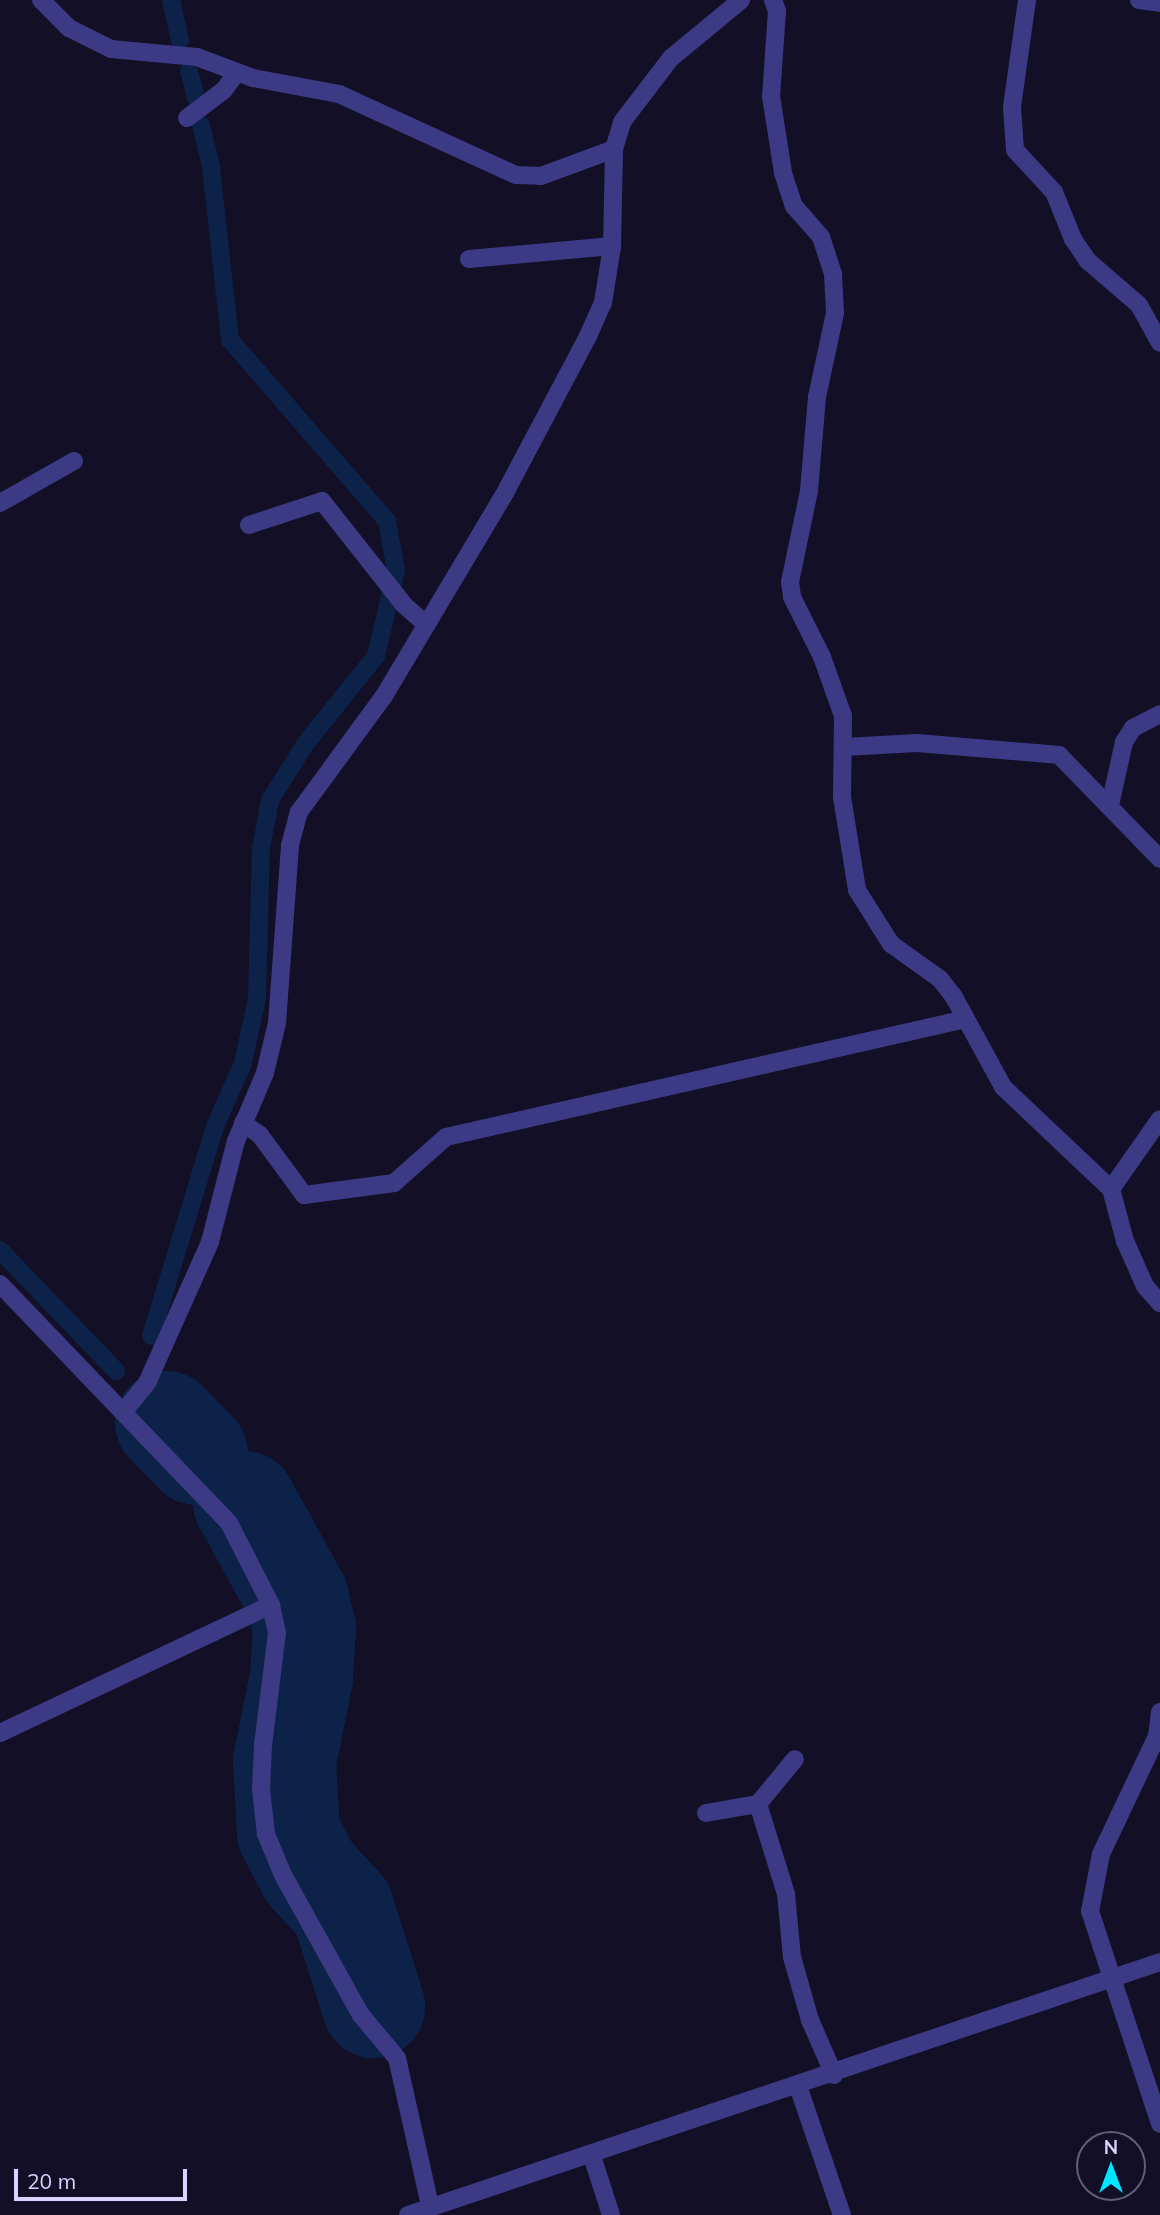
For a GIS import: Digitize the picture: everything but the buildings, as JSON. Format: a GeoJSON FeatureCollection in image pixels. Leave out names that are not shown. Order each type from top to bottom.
{"type":"FeatureCollection","features":[{"type":"Feature","properties":{"kind":"street"},"geometry":{"type":"LineString","coordinates":[[41,0],[69,28],[111,49],[197,57],[237,72],[339,94],[516,175],[541,176],[614,149]]}},
{"type":"Feature","properties":{"kind":"street"},"geometry":{"type":"LineString","coordinates":[[125,1410],[147,1383],[210,1242],[243,1123],[265,1073],[277,1023],[281,939],[293,827],[306,799],[384,696],[427,625],[588,336],[603,303],[612,246],[614,149],[622,122],[637,97],[671,58],[741,0]]}},
{"type":"Feature","properties":{"kind":"street"},"geometry":{"type":"LineString","coordinates":[[773,0],[777,11],[771,96],[783,173],[794,206],[821,237],[832,274],[835,313],[817,397],[809,491],[790,582],[792,597],[834,686],[843,716],[842,797],[857,890],[891,944],[940,979],[966,1019],[1003,1087],[1111,1189],[1125,1241],[1145,1286],[1160,1303]]}},
{"type":"Feature","properties":{"kind":"street"},"geometry":{"type":"LineString","coordinates":[[1027,0],[1012,107],[1015,150],[1054,192],[1073,239],[1088,261],[1139,305],[1157,330],[1160,343]]}},
{"type":"Feature","properties":{"kind":"street"},"geometry":{"type":"LineString","coordinates":[[1139,0],[1160,4]]}},
{"type":"Feature","properties":{"kind":"street"},"geometry":{"type":"LineString","coordinates":[[187,118],[224,90],[237,72]]}},
{"type":"Feature","properties":{"kind":"street"},"geometry":{"type":"LineString","coordinates":[[469,258],[612,246]]}},
{"type":"Feature","properties":{"kind":"street"},"geometry":{"type":"LineString","coordinates":[[0,503],[74,461]]}},
{"type":"Feature","properties":{"kind":"street"},"geometry":{"type":"LineString","coordinates":[[249,525],[322,502],[404,605],[427,625]]}},
{"type":"Feature","properties":{"kind":"street"},"geometry":{"type":"LineString","coordinates":[[1110,805],[1124,741],[1133,728],[1160,715]]}},
{"type":"Feature","properties":{"kind":"street"},"geometry":{"type":"LineString","coordinates":[[844,747],[917,743],[1059,755],[1160,859]]}},
{"type":"Feature","properties":{"kind":"street"},"geometry":{"type":"LineString","coordinates":[[243,1123],[260,1135],[304,1195],[394,1183],[446,1136],[966,1019]]}},
{"type":"Feature","properties":{"kind":"street"},"geometry":{"type":"LineString","coordinates":[[1111,1189],[1160,1119]]}},
{"type":"Feature","properties":{"kind":"street"},"geometry":{"type":"LineString","coordinates":[[0,1284],[125,1410],[229,1523],[271,1605],[277,1633],[262,1756],[265,1834],[283,1875],[362,2015],[397,2057],[430,2206]]}},
{"type":"Feature","properties":{"kind":"street"},"geometry":{"type":"LineString","coordinates":[[0,1732],[271,1605]]}},
{"type":"Feature","properties":{"kind":"street"},"geometry":{"type":"LineString","coordinates":[[1160,1712],[1158,1737],[1101,1854],[1090,1911],[1160,2124]]}},
{"type":"Feature","properties":{"kind":"street"},"geometry":{"type":"LineString","coordinates":[[706,1813],[758,1804],[795,1759]]}},
{"type":"Feature","properties":{"kind":"street"},"geometry":{"type":"LineString","coordinates":[[758,1804],[786,1894],[792,1957],[810,2020],[834,2075]]}},
{"type":"Feature","properties":{"kind":"street"},"geometry":{"type":"LineString","coordinates":[[408,2215],[834,2075],[1110,1977],[1160,1962]]}},
{"type":"Feature","properties":{"kind":"street"},"geometry":{"type":"LineString","coordinates":[[798,2086],[842,2215]]}},
{"type":"Feature","properties":{"kind":"street"},"geometry":{"type":"LineString","coordinates":[[592,2156],[611,2215]]}},
{"type":"Feature","properties":{"kind":"waterway"},"geometry":{"type":"LineString","coordinates":[[171,0],[180,40]]}},
{"type":"Feature","properties":{"kind":"waterway"},"geometry":{"type":"LineString","coordinates":[[189,71],[196,98]]}},
{"type":"Feature","properties":{"kind":"waterway"},"geometry":{"type":"LineString","coordinates":[[151,1336],[216,1124],[243,1063],[257,998],[261,849],[270,800],[306,743],[376,656],[396,570],[387,521],[230,340],[211,167],[201,125]]}},
{"type":"Feature","properties":{"kind":"waterway"},"geometry":{"type":"LineString","coordinates":[[0,1250],[116,1371]]}},
{"type":"Feature","properties":{"kind":"waterway"},"geometry":{"type":"LineString","coordinates":[[166,1422],[196,1453]]}},
{"type":"Feature","properties":{"kind":"waterway"},"geometry":{"type":"LineString","coordinates":[[244,1502],[297,1598],[304,1629],[301,1677],[284,1761],[288,1832],[309,1872],[342,1908],[373,2006]]}}]}
